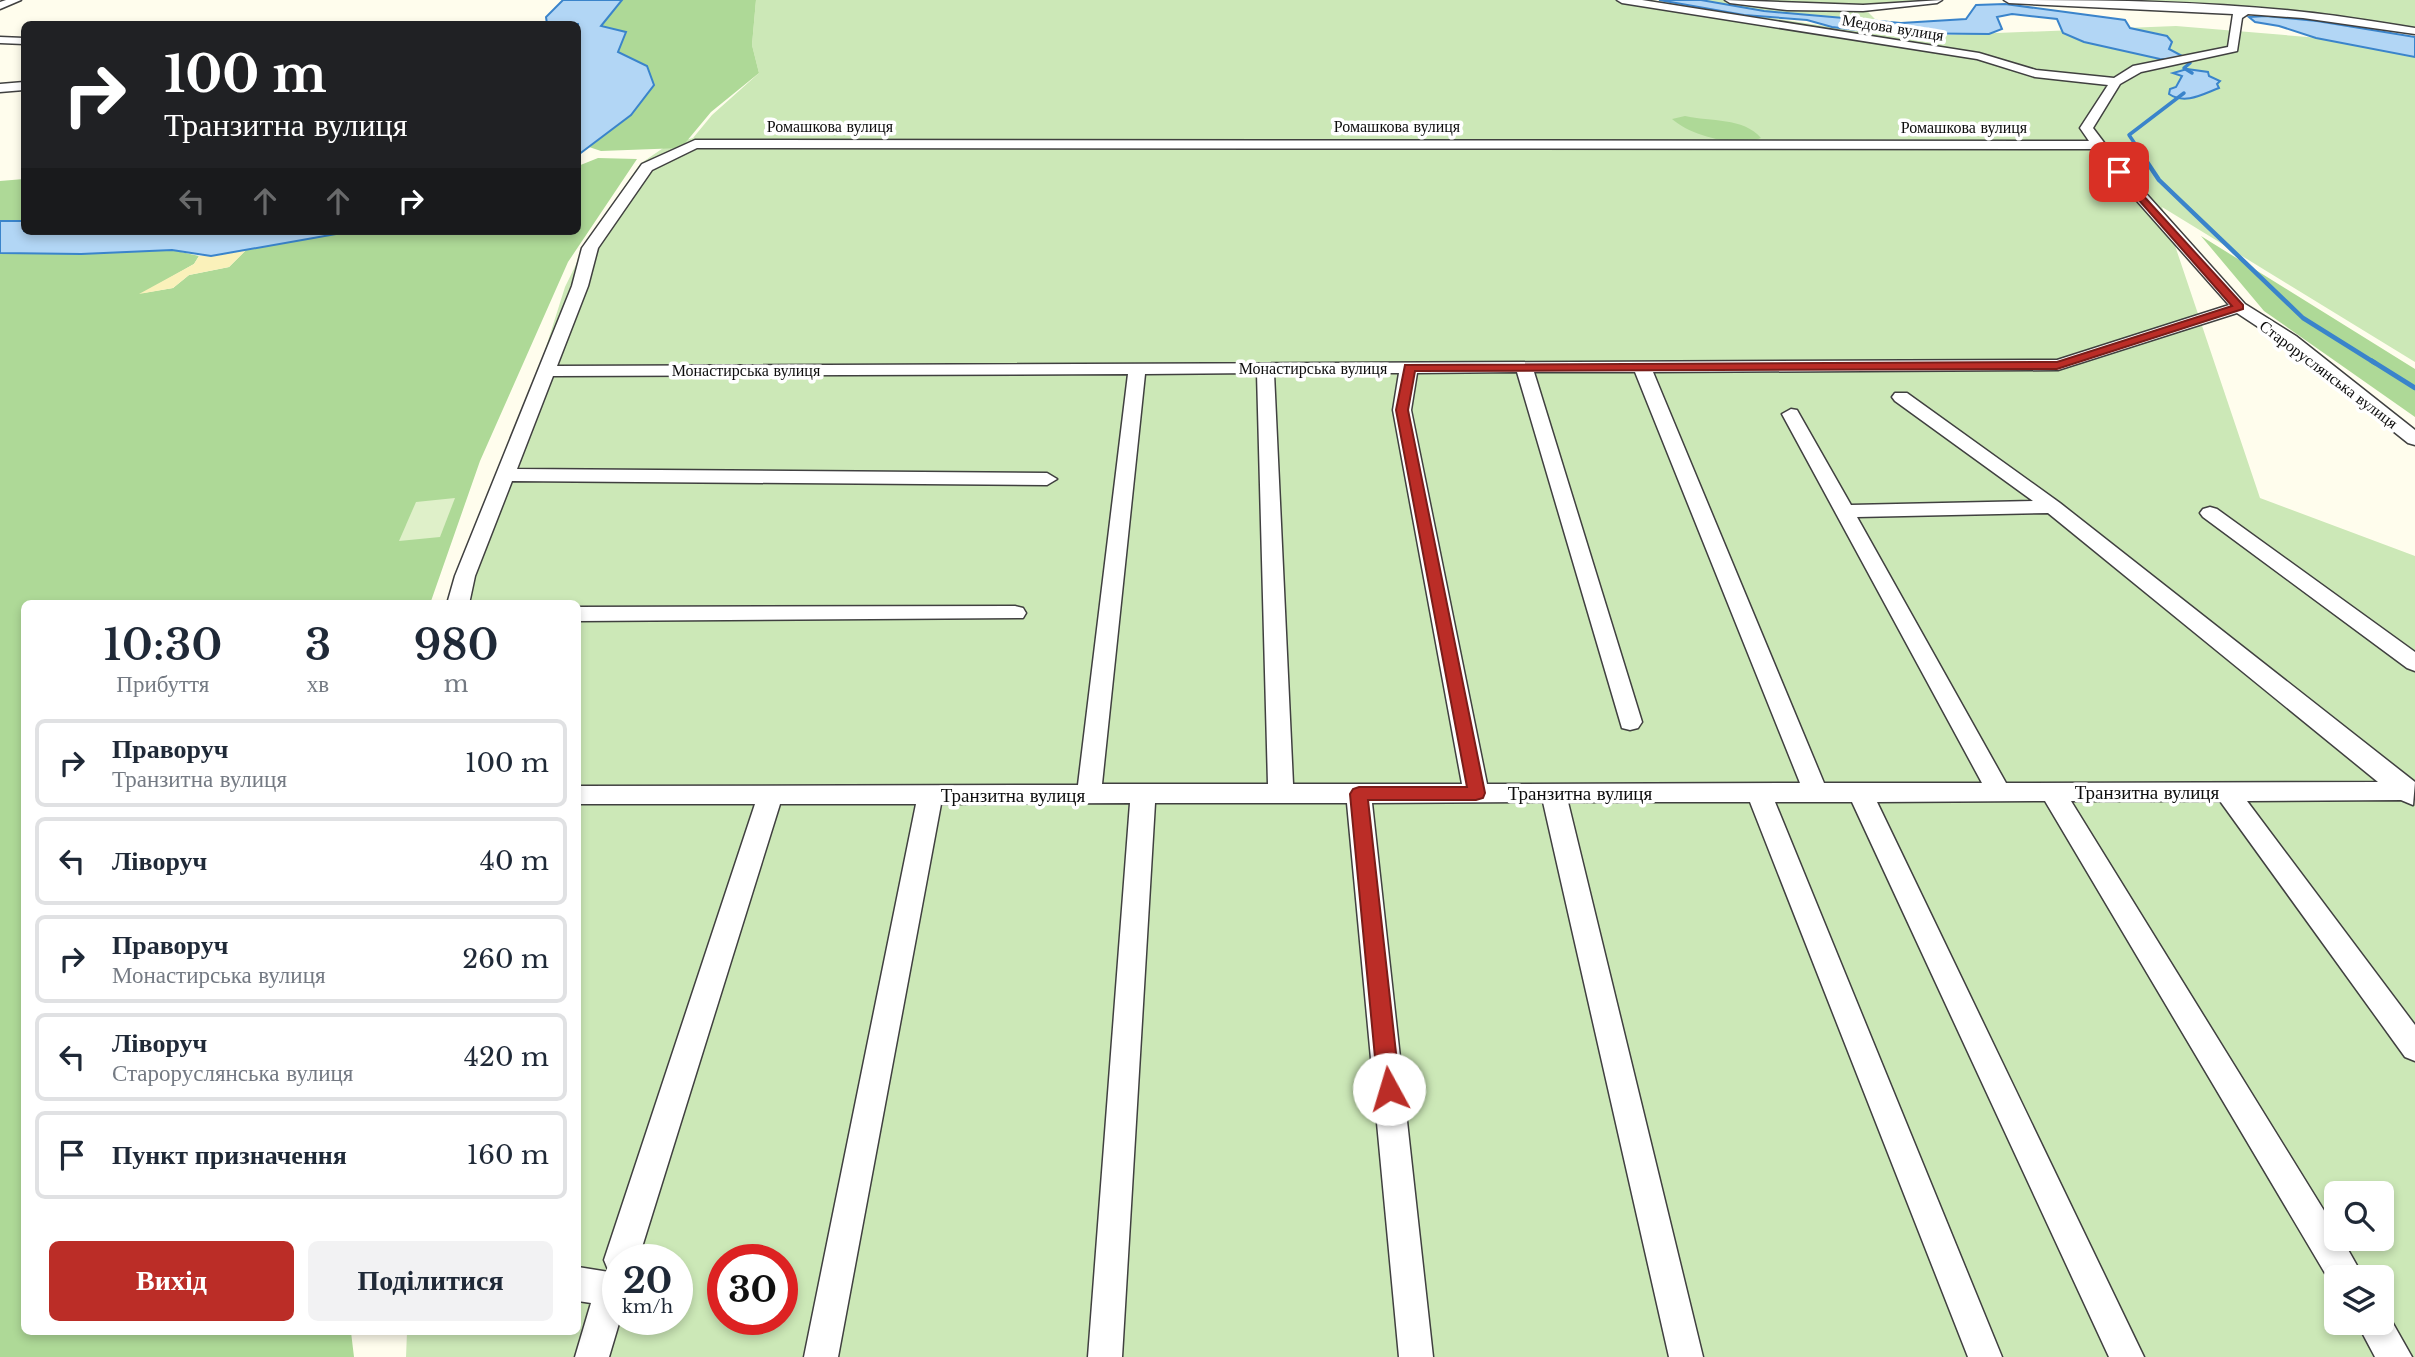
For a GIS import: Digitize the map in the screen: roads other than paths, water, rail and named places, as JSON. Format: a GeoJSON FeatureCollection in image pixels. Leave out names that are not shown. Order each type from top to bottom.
{"type":"FeatureCollection","features":[{"type":"Feature","properties":{"kind":"street"},"geometry":{"type":"LineString","coordinates":[[0,6],[16,0]]}},
{"type":"Feature","properties":{"kind":"street","name":"Медова вулиця"},"geometry":{"type":"LineString","coordinates":[[1622,0],[1979,56],[2035,73],[2116,82]]}},
{"type":"Feature","properties":{"kind":"street"},"geometry":{"type":"LineString","coordinates":[[1730,0],[1787,7],[1863,8],[1937,0]]}},
{"type":"Feature","properties":{"kind":"street"},"geometry":{"type":"LineString","coordinates":[[2009,0],[2304,15],[2415,31]]}},
{"type":"Feature","properties":{"kind":"street"},"geometry":{"type":"LineString","coordinates":[[2116,82],[2137,69],[2234,49],[2237,16],[2246,11]]}},
{"type":"Feature","properties":{"kind":"street"},"geometry":{"type":"LineString","coordinates":[[0,40],[21,41]]}},
{"type":"Feature","properties":{"kind":"street","name":"Староруслянська вулиця"},"geometry":{"type":"LineString","coordinates":[[2116,82],[2086,128],[2099,145],[2239,307],[2290,340],[2415,439]]}},
{"type":"Feature","properties":{"kind":"street"},"geometry":{"type":"LineString","coordinates":[[0,88],[21,86]]}},
{"type":"Feature","properties":{"kind":"street","name":"Ромашкова вулиця"},"geometry":{"type":"LineString","coordinates":[[547,371],[580,286],[590,248],[647,167],[695,144],[2099,145]]}},
{"type":"Feature","properties":{"kind":"street","name":"Монастирська вулиця"},"geometry":{"type":"LineString","coordinates":[[547,371],[2057,365],[2239,307]]}},
{"type":"Feature","properties":{"kind":"street"},"geometry":{"type":"LineString","coordinates":[[1409,367],[1402,410],[1476,793]]}},
{"type":"Feature","properties":{"kind":"street"},"geometry":{"type":"LineString","coordinates":[[1524,367],[1630,722]]}},
{"type":"Feature","properties":{"kind":"street"},"geometry":{"type":"LineString","coordinates":[[1642,367],[1816,793]]}},
{"type":"Feature","properties":{"kind":"street"},"geometry":{"type":"LineString","coordinates":[[1089,794],[1137,368]]}},
{"type":"Feature","properties":{"kind":"street"},"geometry":{"type":"LineString","coordinates":[[1265,368],[1281,794]]}},
{"type":"Feature","properties":{"kind":"street"},"geometry":{"type":"LineString","coordinates":[[459,600],[465,576],[547,371]]}},
{"type":"Feature","properties":{"kind":"street"},"geometry":{"type":"LineString","coordinates":[[1901,397],[2053,507],[2413,794]]}},
{"type":"Feature","properties":{"kind":"street"},"geometry":{"type":"LineString","coordinates":[[1791,414],[1999,792]]}},
{"type":"Feature","properties":{"kind":"street"},"geometry":{"type":"LineString","coordinates":[[505,475],[1047,479]]}},
{"type":"Feature","properties":{"kind":"street"},"geometry":{"type":"LineString","coordinates":[[1844,511],[2053,507]]}},
{"type":"Feature","properties":{"kind":"street"},"geometry":{"type":"LineString","coordinates":[[2210,513],[2415,663]]}},
{"type":"Feature","properties":{"kind":"street"},"geometry":{"type":"LineString","coordinates":[[581,614],[1015,613]]}},
{"type":"Feature","properties":{"kind":"street"},"geometry":{"type":"LineString","coordinates":[[1860,792],[2127,1357]]}},
{"type":"Feature","properties":{"kind":"street","name":"Транзитна вулиця"},"geometry":{"type":"LineString","coordinates":[[581,796],[1860,792],[2413,794]]}},
{"type":"Feature","properties":{"kind":"street"},"geometry":{"type":"LineString","coordinates":[[2052,792],[2339,1265]]}},
{"type":"Feature","properties":{"kind":"street"},"geometry":{"type":"LineString","coordinates":[[2227,792],[2415,1048]]}},
{"type":"Feature","properties":{"kind":"street"},"geometry":{"type":"LineString","coordinates":[[1553,793],[1686,1357]]}},
{"type":"Feature","properties":{"kind":"street"},"geometry":{"type":"LineString","coordinates":[[1759,793],[1985,1357]]}},
{"type":"Feature","properties":{"kind":"street"},"geometry":{"type":"LineString","coordinates":[[1105,1357],[1143,794]]}},
{"type":"Feature","properties":{"kind":"street"},"geometry":{"type":"LineString","coordinates":[[1359,794],[1416,1357]]}},
{"type":"Feature","properties":{"kind":"street"},"geometry":{"type":"LineString","coordinates":[[627,1244],[770,795]]}},
{"type":"Feature","properties":{"kind":"street"},"geometry":{"type":"LineString","coordinates":[[821,1357],[930,795]]}},
{"type":"Feature","properties":{"kind":"street"},"geometry":{"type":"LineString","coordinates":[[581,1283],[602,1278]]}},
{"type":"Feature","properties":{"kind":"street"},"geometry":{"type":"LineString","coordinates":[[592,1357],[602,1324]]}},
{"type":"Feature","properties":{"kind":"street"},"geometry":{"type":"LineString","coordinates":[[2381,1335],[2395,1357]]}},
{"type":"Feature","properties":{"kind":"water"},"geometry":{"type":"Polygon","coordinates":[[[563,0],[622,0],[601,26],[626,32],[618,52],[647,66],[654,85],[631,115],[581,153],[581,21],[547,21],[546,17],[563,0]]]}},
{"type":"Feature","properties":{"kind":"water"},"geometry":{"type":"Polygon","coordinates":[[[1659,0],[1701,0],[1764,11],[1901,23],[1966,19],[1976,5],[2005,4],[2125,20],[2130,28],[2167,36],[2172,42],[2169,49],[2186,58],[2160,59],[2084,42],[2063,33],[2057,19],[2012,14],[1997,17],[2002,29],[1989,34],[1881,33],[1832,27],[1807,20],[1744,15],[1659,0]]]}},
{"type":"Feature","properties":{"kind":"water"},"geometry":{"type":"Polygon","coordinates":[[[2249,17],[2317,21],[2415,37],[2415,57],[2316,38],[2279,26],[2255,22],[2249,17]]]}},
{"type":"Feature","properties":{"kind":"water"},"geometry":{"type":"Polygon","coordinates":[[[2187,69],[2208,72],[2209,76],[2220,81],[2217,84],[2219,88],[2188,99],[2169,94],[2170,89],[2176,87],[2182,76],[2173,73],[2187,69]]]}},
{"type":"Feature","properties":{"kind":"water"},"geometry":{"type":"Polygon","coordinates":[[[0,221],[21,221],[21,235],[330,235],[211,256],[172,250],[81,254],[0,253],[0,221]]]}},
{"type":"Feature","properties":{"kind":"waterway"},"geometry":{"type":"LineString","coordinates":[[2190,63],[2184,68],[2192,73]]}},
{"type":"Feature","properties":{"kind":"waterway"},"geometry":{"type":"LineString","coordinates":[[2146,160],[2129,135],[2184,93]]}},
{"type":"Feature","properties":{"kind":"waterway"},"geometry":{"type":"LineString","coordinates":[[2145,159],[2159,180],[2303,318],[2375,363]]}},
{"type":"Feature","properties":{"kind":"waterway"},"geometry":{"type":"LineString","coordinates":[[2372,361],[2415,388]]}}]}
